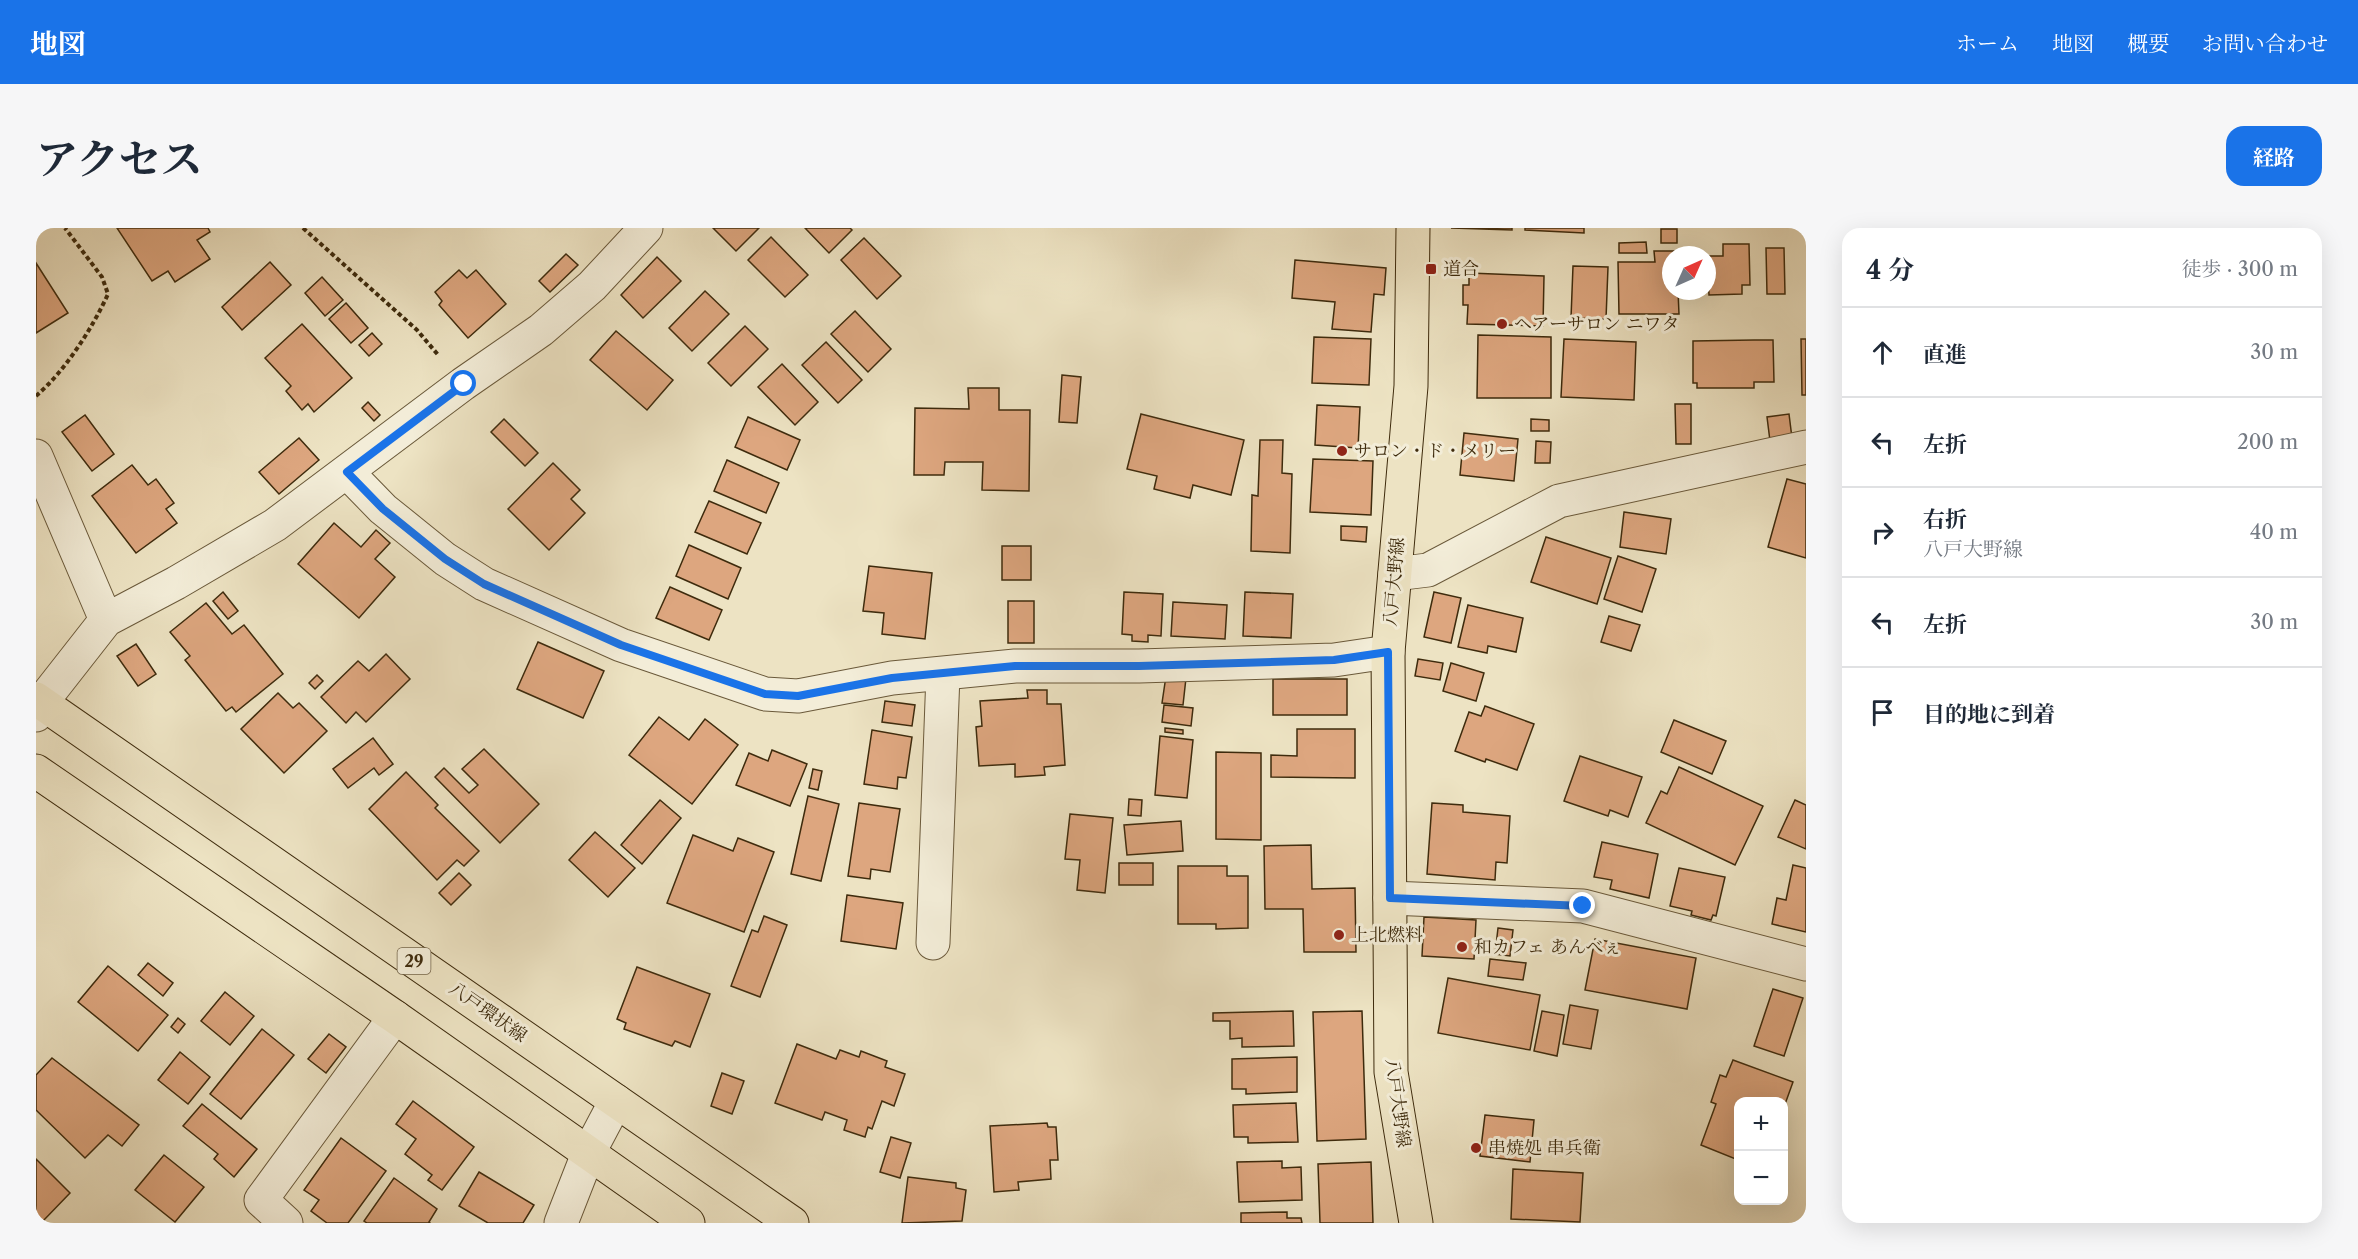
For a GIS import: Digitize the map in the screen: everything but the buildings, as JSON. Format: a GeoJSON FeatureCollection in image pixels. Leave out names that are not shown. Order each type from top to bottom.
{"type":"FeatureCollection","features":[{"type":"Feature","properties":{"kind":"main road","name":"八戸大野線"},"geometry":{"type":"LineString","coordinates":[[1413,228],[1411,386],[1388,652],[1391,1072],[1416,1223]]}},
{"type":"Feature","properties":{"kind":"main road","name":"八戸環状線"},"geometry":{"type":"LineString","coordinates":[[38,706],[792,1223]]}},
{"type":"Feature","properties":{"kind":"main road"},"geometry":{"type":"LineString","coordinates":[[36,771],[395,1017],[588,1155],[688,1223]]}},
{"type":"Feature","properties":{"kind":"street"},"geometry":{"type":"LineString","coordinates":[[38,706],[106,620],[176,583],[274,525],[464,384],[541,330],[592,286],[646,228]]}},
{"type":"Feature","properties":{"kind":"street"},"geometry":{"type":"LineString","coordinates":[[1395,574],[1428,570],[1559,501],[1806,447]]}},
{"type":"Feature","properties":{"kind":"street"},"geometry":{"type":"LineString","coordinates":[[36,456],[106,620]]}},
{"type":"Feature","properties":{"kind":"street"},"geometry":{"type":"LineString","coordinates":[[347,472],[383,509],[445,559],[484,584],[621,645],[765,694],[798,696],[892,678],[1015,666],[1139,666],[1334,660],[1388,652]]}},
{"type":"Feature","properties":{"kind":"street"},"geometry":{"type":"LineString","coordinates":[[933,943],[943,674]]}},
{"type":"Feature","properties":{"kind":"street"},"geometry":{"type":"LineString","coordinates":[[1390,898],[1583,906],[1806,964]]}},
{"type":"Feature","properties":{"kind":"street"},"geometry":{"type":"LineString","coordinates":[[286,1223],[261,1200],[395,1017]]}},
{"type":"Feature","properties":{"kind":"street"},"geometry":{"type":"LineString","coordinates":[[561,1223],[588,1155],[616,1101]]}},
{"type":"Feature","properties":{"kind":"path"},"geometry":{"type":"LineString","coordinates":[[36,396],[49,385],[88,332],[108,294],[102,277],[65,228]]}},
{"type":"Feature","properties":{"kind":"path"},"geometry":{"type":"LineString","coordinates":[[303,228],[417,330],[464,384]]}},
{"type":"Feature","properties":{"kind":"place","name":"道合"},"geometry":{"type":"Point","coordinates":[1431,269]}},
{"type":"Feature","properties":{"kind":"place","name":"ヘアーサロン ニワタ"},"geometry":{"type":"Point","coordinates":[1502,324]}},
{"type":"Feature","properties":{"kind":"place","name":"サロン・ド・メリー"},"geometry":{"type":"Point","coordinates":[1342,451]}},
{"type":"Feature","properties":{"kind":"place","name":"上北燃料"},"geometry":{"type":"Point","coordinates":[1339,935]}},
{"type":"Feature","properties":{"kind":"place","name":"和カフェ あんべぇ"},"geometry":{"type":"Point","coordinates":[1462,947]}},
{"type":"Feature","properties":{"kind":"place","name":"串焼処 串兵衛"},"geometry":{"type":"Point","coordinates":[1476,1148]}},
{"type":"Feature","properties":{"kind":"route"},"geometry":{"type":"LineString","coordinates":[[464,384],[347,472],[383,509],[445,559],[484,584],[621,645],[765,694],[798,696],[892,678],[1015,666],[1139,666],[1334,660],[1388,652],[1390,898],[1583,906]]}}]}
